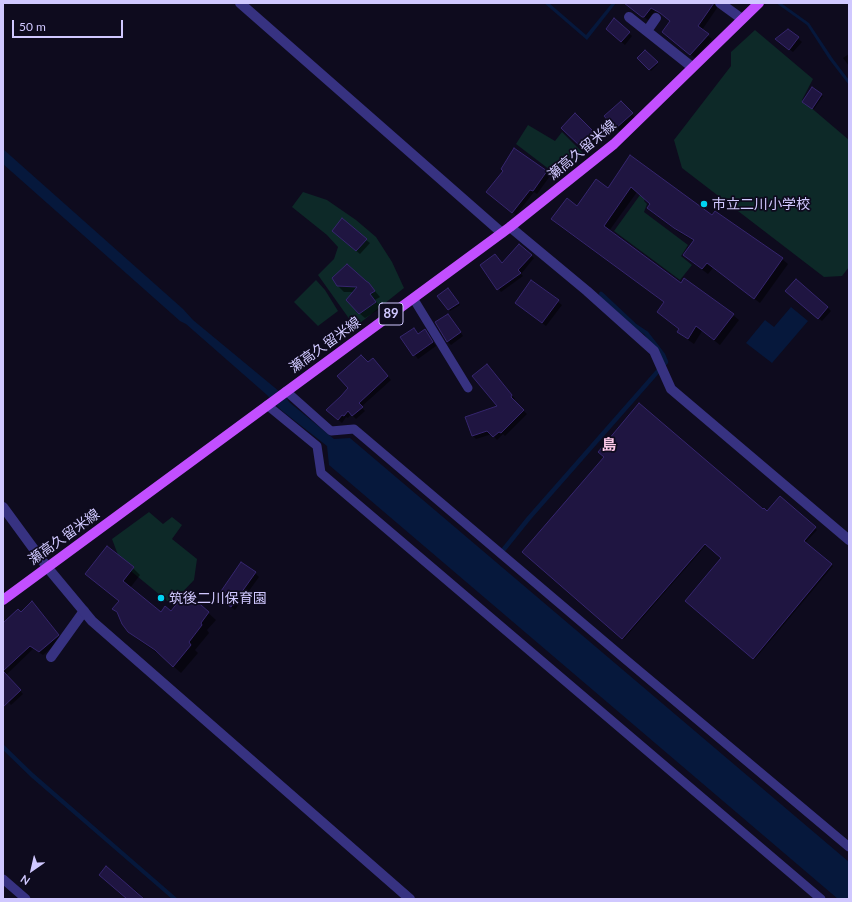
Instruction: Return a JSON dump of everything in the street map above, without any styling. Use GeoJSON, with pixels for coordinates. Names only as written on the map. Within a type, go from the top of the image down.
{"type":"FeatureCollection","features":[{"type":"Feature","properties":{"kind":"main road","name":"瀬高久留米線"},"geometry":{"type":"LineString","coordinates":[[3,600],[506,230],[614,144],[759,3]]}},
{"type":"Feature","properties":{"kind":"street"},"geometry":{"type":"LineString","coordinates":[[240,3],[506,230],[587,291],[654,351],[671,389],[849,540]]}},
{"type":"Feature","properties":{"kind":"street"},"geometry":{"type":"LineString","coordinates":[[720,3],[742,20]]}},
{"type":"Feature","properties":{"kind":"street"},"geometry":{"type":"LineString","coordinates":[[629,17],[692,68]]}},
{"type":"Feature","properties":{"kind":"street"},"geometry":{"type":"LineString","coordinates":[[647,32],[656,18]]}},
{"type":"Feature","properties":{"kind":"street"},"geometry":{"type":"LineString","coordinates":[[3,507],[47,567],[92,621],[410,899]]}},
{"type":"Feature","properties":{"kind":"street"},"geometry":{"type":"LineString","coordinates":[[52,657],[84,611]]}},
{"type":"Feature","properties":{"kind":"lane"},"geometry":{"type":"LineString","coordinates":[[413,298],[468,388]]}},
{"type":"Feature","properties":{"kind":"lane"},"geometry":{"type":"LineString","coordinates":[[286,391],[331,431],[354,429],[849,847]]}},
{"type":"Feature","properties":{"kind":"lane"},"geometry":{"type":"LineString","coordinates":[[267,405],[317,446],[321,473],[821,899]]}},
{"type":"Feature","properties":{"kind":"lane"},"geometry":{"type":"LineString","coordinates":[[3,879],[26,899]]}},
{"type":"Feature","properties":{"kind":"green space"},"geometry":{"type":"Polygon","coordinates":[[[755,30],[813,79],[802,100],[849,140],[849,267],[842,276],[824,277],[682,168],[674,140],[731,66],[731,52],[755,30]]]}},
{"type":"Feature","properties":{"kind":"green space"},"geometry":{"type":"Polygon","coordinates":[[[528,125],[555,141],[562,132],[584,154],[558,176],[516,144],[528,125]]]}},
{"type":"Feature","properties":{"kind":"green space"},"geometry":{"type":"Polygon","coordinates":[[[303,192],[327,200],[356,220],[376,237],[392,262],[404,288],[355,327],[318,275],[334,259],[338,247],[327,235],[292,207],[303,192]]]}},
{"type":"Feature","properties":{"kind":"green space"},"geometry":{"type":"Polygon","coordinates":[[[640,195],[645,198],[644,201],[647,204],[644,212],[688,245],[681,256],[692,265],[680,280],[614,231],[640,195]]]}},
{"type":"Feature","properties":{"kind":"green space"},"geometry":{"type":"Polygon","coordinates":[[[316,280],[325,290],[338,311],[318,326],[294,302],[316,280]]]}},
{"type":"Feature","properties":{"kind":"green space"},"geometry":{"type":"Polygon","coordinates":[[[149,512],[163,524],[172,517],[182,525],[172,539],[197,559],[194,580],[171,604],[121,563],[112,539],[149,512]]]}},
{"type":"Feature","properties":{"kind":"water"},"geometry":{"type":"Polygon","coordinates":[[[544,3],[549,3],[586,35],[612,3],[616,3],[587,40],[544,3]]]}},
{"type":"Feature","properties":{"kind":"water"},"geometry":{"type":"Polygon","coordinates":[[[776,3],[781,3],[809,23],[849,80],[849,85],[829,59],[807,25],[776,3]]]}},
{"type":"Feature","properties":{"kind":"water"},"geometry":{"type":"Polygon","coordinates":[[[3,149],[183,309],[193,320],[286,397],[289,402],[334,439],[350,438],[849,862],[849,899],[838,899],[329,465],[327,446],[281,410],[267,395],[186,324],[180,321],[3,164],[3,149]]]}},
{"type":"Feature","properties":{"kind":"water"},"geometry":{"type":"Polygon","coordinates":[[[791,307],[808,321],[772,363],[746,343],[765,320],[774,327],[791,307]]]}},
{"type":"Feature","properties":{"kind":"water"},"geometry":{"type":"Polygon","coordinates":[[[3,744],[33,773],[178,899],[172,899],[32,778],[3,750],[3,744]]]}},
{"type":"Feature","properties":{"kind":"building"},"geometry":{"type":"Polygon","coordinates":[[[624,3],[714,3],[698,26],[709,34],[690,55],[662,32],[670,21],[660,13],[651,8],[644,17],[642,17],[624,3]]]}},
{"type":"Feature","properties":{"kind":"building"},"geometry":{"type":"Polygon","coordinates":[[[614,18],[630,32],[621,42],[606,29],[614,18]]]}},
{"type":"Feature","properties":{"kind":"building"},"geometry":{"type":"Polygon","coordinates":[[[788,29],[799,37],[789,50],[775,39],[788,29]]]}},
{"type":"Feature","properties":{"kind":"building"},"geometry":{"type":"Polygon","coordinates":[[[645,50],[658,62],[649,70],[637,58],[645,50]]]}},
{"type":"Feature","properties":{"kind":"building"},"geometry":{"type":"Polygon","coordinates":[[[812,87],[822,94],[812,109],[802,102],[812,87]]]}},
{"type":"Feature","properties":{"kind":"building"},"geometry":{"type":"Polygon","coordinates":[[[621,101],[633,113],[615,129],[604,116],[621,101]]]}},
{"type":"Feature","properties":{"kind":"building"},"geometry":{"type":"Polygon","coordinates":[[[575,113],[596,134],[582,148],[561,128],[575,113]]]}},
{"type":"Feature","properties":{"kind":"building"},"geometry":{"type":"Polygon","coordinates":[[[514,148],[547,171],[533,191],[530,190],[512,213],[486,192],[503,171],[501,169],[514,148]]]}},
{"type":"Feature","properties":{"kind":"building"},"geometry":{"type":"Polygon","coordinates":[[[630,155],[712,215],[715,211],[783,258],[754,299],[707,263],[702,269],[683,255],[694,240],[674,228],[647,208],[650,204],[631,187],[604,226],[681,283],[684,278],[734,314],[714,340],[696,326],[688,339],[677,332],[679,329],[657,312],[664,302],[551,219],[567,198],[577,206],[596,179],[608,188],[630,155]]]}},
{"type":"Feature","properties":{"kind":"building"},"geometry":{"type":"Polygon","coordinates":[[[342,218],[367,239],[356,251],[332,231],[342,218]]]}},
{"type":"Feature","properties":{"kind":"building"},"geometry":{"type":"Polygon","coordinates":[[[519,244],[532,255],[518,270],[521,273],[497,290],[480,265],[495,254],[502,263],[519,244]]]}},
{"type":"Feature","properties":{"kind":"building"},"geometry":{"type":"Polygon","coordinates":[[[347,264],[369,283],[375,291],[370,294],[376,302],[359,314],[346,300],[357,287],[337,286],[332,278],[347,264]]]}},
{"type":"Feature","properties":{"kind":"building"},"geometry":{"type":"Polygon","coordinates":[[[796,279],[828,307],[818,319],[785,291],[796,279]]]}},
{"type":"Feature","properties":{"kind":"building"},"geometry":{"type":"Polygon","coordinates":[[[531,280],[559,300],[542,323],[515,303],[531,280]]]}},
{"type":"Feature","properties":{"kind":"building"},"geometry":{"type":"Polygon","coordinates":[[[448,288],[459,303],[448,310],[437,296],[448,288]]]}},
{"type":"Feature","properties":{"kind":"building"},"geometry":{"type":"Polygon","coordinates":[[[448,314],[461,332],[447,342],[435,322],[448,314]]]}},
{"type":"Feature","properties":{"kind":"building"},"geometry":{"type":"Polygon","coordinates":[[[414,328],[418,334],[425,329],[433,342],[413,356],[400,337],[414,328]]]}},
{"type":"Feature","properties":{"kind":"building"},"geometry":{"type":"Polygon","coordinates":[[[361,355],[368,362],[373,358],[388,376],[359,403],[363,407],[352,416],[348,411],[338,420],[326,410],[348,388],[337,376],[361,355]]]}},
{"type":"Feature","properties":{"kind":"building"},"geometry":{"type":"Polygon","coordinates":[[[487,364],[512,395],[511,397],[524,410],[501,433],[499,432],[493,437],[487,431],[472,436],[465,417],[497,406],[472,376],[487,364]]]}},
{"type":"Feature","properties":{"kind":"building"},"geometry":{"type":"Polygon","coordinates":[[[639,403],[763,509],[764,508],[767,511],[780,496],[816,527],[804,541],[832,564],[753,659],[685,601],[721,558],[705,544],[622,639],[522,552],[604,457],[598,452],[639,403]]]}},
{"type":"Feature","properties":{"kind":"building"},"geometry":{"type":"Polygon","coordinates":[[[107,546],[134,567],[123,581],[161,612],[165,606],[171,611],[186,592],[209,612],[201,623],[202,625],[189,642],[191,645],[173,667],[155,650],[128,632],[122,624],[117,612],[112,609],[119,601],[85,574],[107,546]]]}},
{"type":"Feature","properties":{"kind":"building"},"geometry":{"type":"Polygon","coordinates":[[[241,562],[256,572],[231,607],[217,597],[241,562]]]}},
{"type":"Feature","properties":{"kind":"building"},"geometry":{"type":"Polygon","coordinates":[[[32,601],[59,635],[39,652],[30,646],[3,671],[3,623],[18,609],[21,612],[32,601]]]}},
{"type":"Feature","properties":{"kind":"building"},"geometry":{"type":"Polygon","coordinates":[[[3,671],[21,690],[3,707],[3,671]]]}},
{"type":"Feature","properties":{"kind":"building"},"geometry":{"type":"Polygon","coordinates":[[[106,866],[144,899],[127,899],[99,875],[106,866]]]}},
{"type":"Feature","properties":{"kind":"waterway"},"geometry":{"type":"LineString","coordinates":[[504,549],[529,518],[666,362],[663,355],[646,333],[634,325],[601,294]]}},
{"type":"Feature","properties":{"kind":"place","name":"市立二川小学校"},"geometry":{"type":"Point","coordinates":[704,204]}},
{"type":"Feature","properties":{"kind":"place","name":"筑後二川保育園"},"geometry":{"type":"Point","coordinates":[161,598]}},
{"type":"Feature","properties":{"kind":"district","name":"島"},"geometry":{"type":"Point","coordinates":[609,445]}}]}
